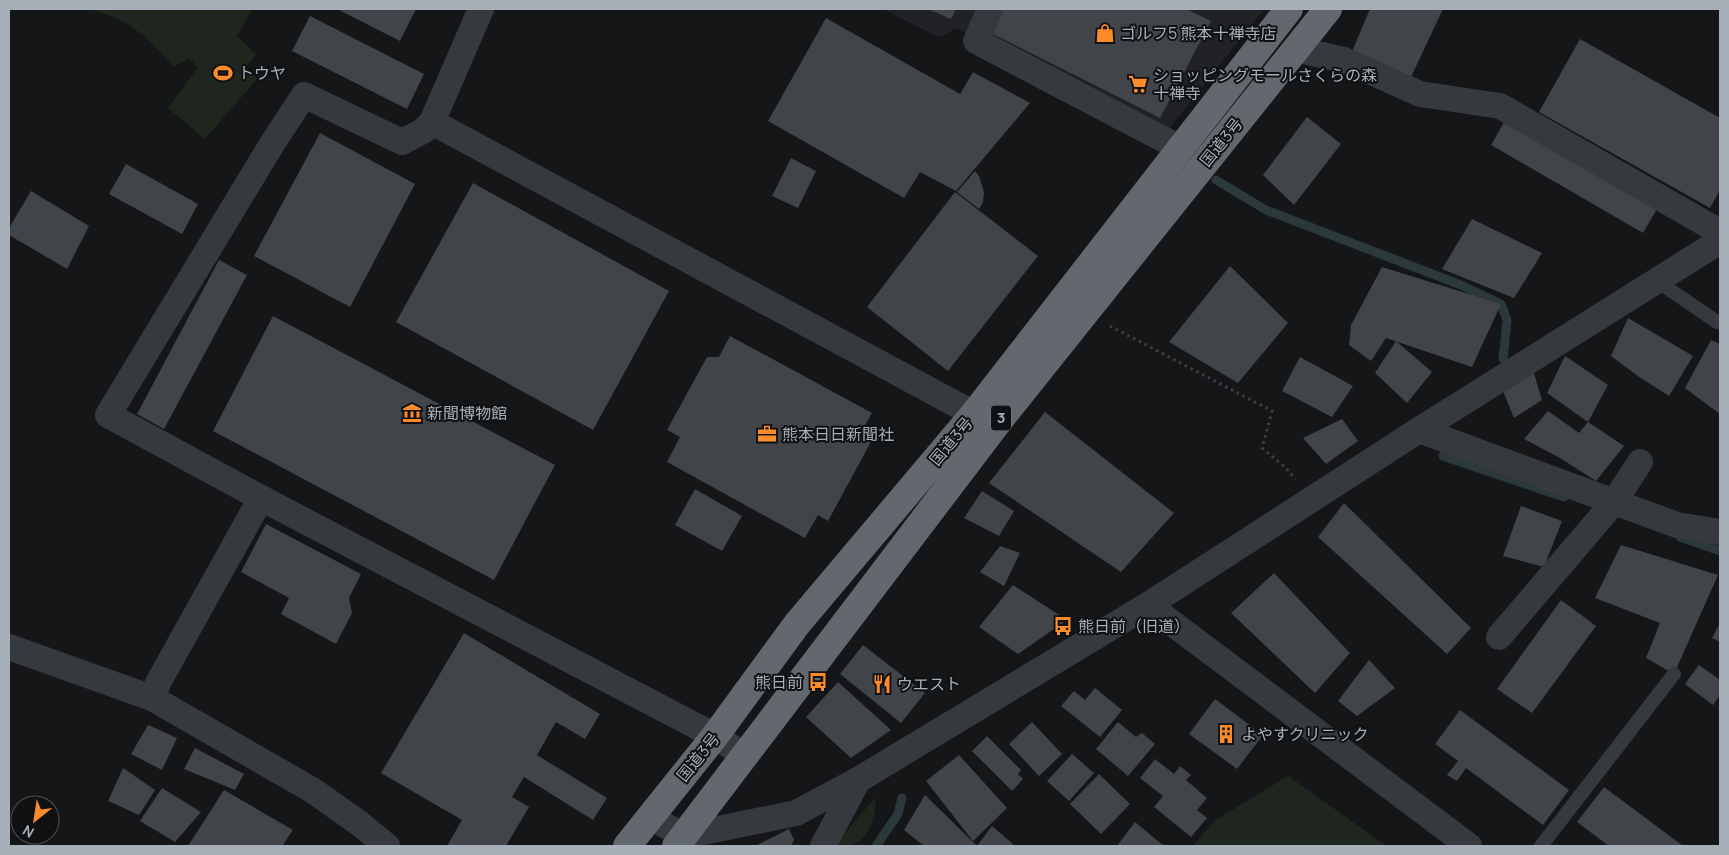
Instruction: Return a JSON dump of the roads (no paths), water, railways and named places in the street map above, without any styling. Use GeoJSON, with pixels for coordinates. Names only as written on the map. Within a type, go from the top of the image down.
{"type":"FeatureCollection","features":[{"type":"Feature","properties":{"kind":"highway","name":"国道3号"},"geometry":{"type":"LineString","coordinates":[[627,846],[715,736],[798,624],[974,414],[1289,9]]}},
{"type":"Feature","properties":{"kind":"highway","name":"国道3号"},"geometry":{"type":"LineString","coordinates":[[680,841],[1001,418],[1328,9]]}},
{"type":"Feature","properties":{"kind":"street"},"geometry":{"type":"LineString","coordinates":[[481,9],[432,122],[423,131],[402,142],[304,95],[272,144],[108,415],[261,498],[715,736],[745,756]]}},
{"type":"Feature","properties":{"kind":"street"},"geometry":{"type":"LineString","coordinates":[[990,9],[976,41],[1180,148]]}},
{"type":"Feature","properties":{"kind":"street"},"geometry":{"type":"LineString","coordinates":[[1295,50],[1344,60],[1420,94],[1500,106],[1720,232]]}},
{"type":"Feature","properties":{"kind":"street"},"geometry":{"type":"LineString","coordinates":[[432,122],[974,414]]}},
{"type":"Feature","properties":{"kind":"street"},"geometry":{"type":"LineString","coordinates":[[650,817],[680,841],[796,813],[858,780],[1148,605],[1419,430],[1720,241]]}},
{"type":"Feature","properties":{"kind":"street"},"geometry":{"type":"LineString","coordinates":[[1419,430],[1676,525],[1720,532]]}},
{"type":"Feature","properties":{"kind":"street"},"geometry":{"type":"LineString","coordinates":[[1499,637],[1614,502],[1640,462]]}},
{"type":"Feature","properties":{"kind":"street"},"geometry":{"type":"LineString","coordinates":[[152,698],[159,681],[261,498]]}},
{"type":"Feature","properties":{"kind":"street"},"geometry":{"type":"LineString","coordinates":[[1148,605],[1469,846]]}},
{"type":"Feature","properties":{"kind":"street"},"geometry":{"type":"LineString","coordinates":[[9,646],[152,698],[312,790],[387,846]]}},
{"type":"Feature","properties":{"kind":"street"},"geometry":{"type":"LineString","coordinates":[[823,846],[858,780]]}},
{"type":"Feature","properties":{"kind":"lane"},"geometry":{"type":"LineString","coordinates":[[1657,281],[1717,322]]}},
{"type":"Feature","properties":{"kind":"lane"},"geometry":{"type":"LineString","coordinates":[[1541,846],[1674,674]]}},
{"type":"Feature","properties":{"kind":"waterway"},"geometry":{"type":"LineString","coordinates":[[1216,180],[1266,210],[1461,285],[1501,304],[1507,320],[1503,359]]}},
{"type":"Feature","properties":{"kind":"waterway"},"geometry":{"type":"LineString","coordinates":[[1443,456],[1564,497]]}},
{"type":"Feature","properties":{"kind":"waterway"},"geometry":{"type":"LineString","coordinates":[[1680,537],[1720,551]]}},
{"type":"Feature","properties":{"kind":"waterway"},"geometry":{"type":"LineString","coordinates":[[876,846],[898,814],[902,798]]}},
{"type":"Feature","properties":{"kind":"place","name":"ゴルフ5 熊本十禅寺店"},"geometry":{"type":"Point","coordinates":[1105,33]}},
{"type":"Feature","properties":{"kind":"place","name":"トウヤ"},"geometry":{"type":"Point","coordinates":[223,73]}},
{"type":"Feature","properties":{"kind":"place","name":"ショッピングモールさくらの森 十禅寺"},"geometry":{"type":"Point","coordinates":[1138,84]}},
{"type":"Feature","properties":{"kind":"place","name":"新聞博物館"},"geometry":{"type":"Point","coordinates":[412,413]}},
{"type":"Feature","properties":{"kind":"place","name":"熊本日日新聞社"},"geometry":{"type":"Point","coordinates":[767,434]}},
{"type":"Feature","properties":{"kind":"place","name":"熊日前（旧道）"},"geometry":{"type":"Point","coordinates":[1063,626]}},
{"type":"Feature","properties":{"kind":"place","name":"熊日前"},"geometry":{"type":"Point","coordinates":[818,682]}},
{"type":"Feature","properties":{"kind":"place","name":"ウエスト"},"geometry":{"type":"Point","coordinates":[882,684]}},
{"type":"Feature","properties":{"kind":"place","name":"よやすクリニック"},"geometry":{"type":"Point","coordinates":[1226,734]}}]}
